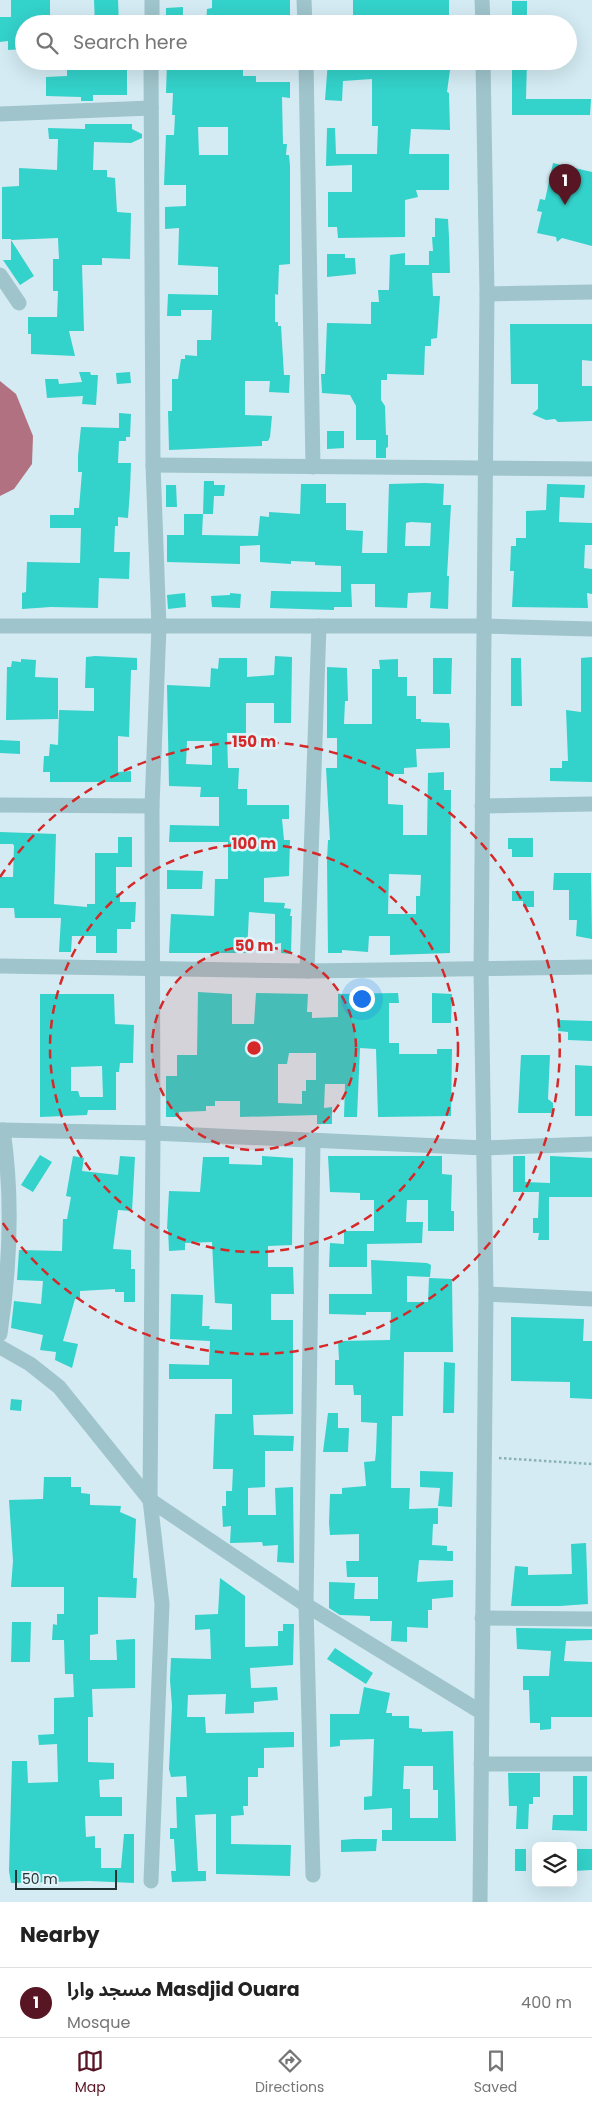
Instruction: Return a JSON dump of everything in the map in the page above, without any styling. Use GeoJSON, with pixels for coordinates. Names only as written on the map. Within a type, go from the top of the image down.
{"type":"FeatureCollection","features":[{"type":"Feature","properties":{"kind":"street"},"geometry":{"type":"LineString","coordinates":[[152,0],[152,15]]}},
{"type":"Feature","properties":{"kind":"street"},"geometry":{"type":"LineString","coordinates":[[304,0],[305,15]]}},
{"type":"Feature","properties":{"kind":"street"},"geometry":{"type":"LineString","coordinates":[[482,0],[483,15]]}},
{"type":"Feature","properties":{"kind":"street"},"geometry":{"type":"LineString","coordinates":[[151,70],[153,465],[159,627],[152,806],[153,1133],[150,1500],[162,1604],[151,1882]]}},
{"type":"Feature","properties":{"kind":"street"},"geometry":{"type":"LineString","coordinates":[[306,70],[313,467]]}},
{"type":"Feature","properties":{"kind":"street"},"geometry":{"type":"LineString","coordinates":[[480,1902],[486,1294],[481,970],[487,294],[483,70]]}},
{"type":"Feature","properties":{"kind":"street"},"geometry":{"type":"LineString","coordinates":[[0,114],[151,108]]}},
{"type":"Feature","properties":{"kind":"street"},"geometry":{"type":"LineString","coordinates":[[0,275],[18,304]]}},
{"type":"Feature","properties":{"kind":"street"},"geometry":{"type":"LineString","coordinates":[[487,294],[592,292]]}},
{"type":"Feature","properties":{"kind":"street"},"geometry":{"type":"LineString","coordinates":[[153,465],[592,469]]}},
{"type":"Feature","properties":{"kind":"street"},"geometry":{"type":"LineString","coordinates":[[0,626],[483,626],[592,628]]}},
{"type":"Feature","properties":{"kind":"street"},"geometry":{"type":"LineString","coordinates":[[307,971],[319,626]]}},
{"type":"Feature","properties":{"kind":"street"},"geometry":{"type":"LineString","coordinates":[[482,806],[592,804]]}},
{"type":"Feature","properties":{"kind":"street"},"geometry":{"type":"LineString","coordinates":[[0,805],[152,806]]}},
{"type":"Feature","properties":{"kind":"street"},"geometry":{"type":"LineString","coordinates":[[0,966],[307,971],[592,967]]}},
{"type":"Feature","properties":{"kind":"street"},"geometry":{"type":"LineString","coordinates":[[0,1334],[8,1265],[9,1228],[7,1154],[2,1130],[153,1133],[484,1148],[592,1144]]}},
{"type":"Feature","properties":{"kind":"street"},"geometry":{"type":"LineString","coordinates":[[313,1140],[306,1605],[313,1875]]}},
{"type":"Feature","properties":{"kind":"street"},"geometry":{"type":"LineString","coordinates":[[486,1294],[592,1299]]}},
{"type":"Feature","properties":{"kind":"street"},"geometry":{"type":"LineString","coordinates":[[0,1347],[30,1364],[59,1387],[150,1500],[306,1605],[481,1712]]}},
{"type":"Feature","properties":{"kind":"street"},"geometry":{"type":"LineString","coordinates":[[482,1618],[592,1619]]}},
{"type":"Feature","properties":{"kind":"street"},"geometry":{"type":"LineString","coordinates":[[481,1764],[592,1764]]}},
{"type":"Feature","properties":{"kind":"path"},"geometry":{"type":"LineString","coordinates":[[483,1457],[592,1464]]}},
{"type":"Feature","properties":{"kind":"shaded area"},"geometry":{"type":"Polygon","coordinates":[[[0,381],[16,394],[33,436],[32,464],[14,489],[0,496],[0,381]]]}},
{"type":"Feature","properties":{"kind":"building"},"geometry":{"type":"Polygon","coordinates":[[[11,0],[50,0],[50,15],[15,15],[15,50],[8,50],[8,41],[0,42],[0,17],[11,17],[11,0]]]}},
{"type":"Feature","properties":{"kind":"building"},"geometry":{"type":"Polygon","coordinates":[[[94,0],[118,0],[119,15],[95,15],[94,0]]]}},
{"type":"Feature","properties":{"kind":"building"},"geometry":{"type":"Polygon","coordinates":[[[212,0],[290,0],[290,15],[207,15],[207,9],[212,8],[212,0]]]}},
{"type":"Feature","properties":{"kind":"building"},"geometry":{"type":"Polygon","coordinates":[[[353,0],[449,0],[449,15],[353,15],[353,0]]]}},
{"type":"Feature","properties":{"kind":"building"},"geometry":{"type":"Polygon","coordinates":[[[512,1],[527,1],[527,15],[512,15],[512,1]]]}},
{"type":"Feature","properties":{"kind":"building"},"geometry":{"type":"Polygon","coordinates":[[[183,7],[183,15],[166,15],[166,8],[183,7]]]}},
{"type":"Feature","properties":{"kind":"building"},"geometry":{"type":"Polygon","coordinates":[[[67,70],[127,70],[127,95],[93,95],[93,101],[81,101],[81,97],[46,96],[46,77],[67,76],[67,70]]]}},
{"type":"Feature","properties":{"kind":"building"},"geometry":{"type":"Polygon","coordinates":[[[167,70],[243,70],[243,76],[256,76],[256,82],[290,82],[290,98],[282,97],[283,144],[287,144],[286,155],[289,155],[290,166],[290,264],[279,265],[278,295],[275,294],[275,322],[278,322],[278,326],[281,326],[284,375],[290,375],[289,393],[269,392],[270,381],[245,381],[245,415],[272,416],[270,437],[268,441],[262,441],[262,446],[169,450],[168,411],[172,411],[172,379],[178,379],[181,359],[185,359],[185,355],[197,356],[197,340],[211,340],[212,310],[181,310],[181,316],[167,316],[168,294],[218,295],[218,267],[178,265],[179,228],[165,229],[165,207],[186,206],[186,185],[164,185],[166,135],[174,135],[175,115],[172,115],[173,93],[166,93],[167,70]],[[198,127],[199,155],[228,155],[228,127],[198,127]]]}},
{"type":"Feature","properties":{"kind":"building"},"geometry":{"type":"Polygon","coordinates":[[[327,70],[450,70],[447,92],[449,93],[450,130],[411,129],[409,154],[449,154],[449,190],[416,190],[418,197],[405,200],[405,237],[338,238],[337,227],[328,227],[328,192],[352,192],[352,165],[326,166],[327,128],[335,128],[336,154],[377,154],[378,126],[372,126],[372,79],[343,81],[342,101],[325,100],[327,70]]]}},
{"type":"Feature","properties":{"kind":"building"},"geometry":{"type":"Polygon","coordinates":[[[512,70],[527,70],[526,99],[591,99],[590,115],[512,115],[512,70]]]}},
{"type":"Feature","properties":{"kind":"building"},"geometry":{"type":"Polygon","coordinates":[[[85,124],[132,124],[132,129],[142,134],[142,138],[131,143],[94,142],[93,170],[107,170],[107,177],[115,178],[117,212],[131,213],[130,259],[102,258],[102,265],[82,265],[84,331],[69,331],[75,356],[31,354],[31,334],[28,334],[28,317],[57,317],[58,291],[53,291],[53,259],[59,259],[58,238],[2,239],[2,187],[19,186],[19,168],[57,170],[58,139],[49,139],[48,128],[85,129],[85,124]]]}},
{"type":"Feature","properties":{"kind":"building"},"geometry":{"type":"Polygon","coordinates":[[[553,163],[592,172],[592,246],[562,238],[557,242],[556,237],[537,233],[542,212],[537,211],[540,199],[545,200],[553,163]]]}},
{"type":"Feature","properties":{"kind":"building"},"geometry":{"type":"Polygon","coordinates":[[[435,218],[448,219],[450,273],[432,273],[433,296],[440,296],[437,338],[431,339],[431,346],[425,346],[424,375],[387,374],[387,380],[381,380],[381,400],[385,406],[388,447],[386,448],[386,458],[376,458],[376,440],[356,440],[356,406],[350,395],[322,393],[321,374],[325,374],[327,323],[371,324],[371,302],[379,302],[378,290],[389,290],[390,255],[405,253],[405,265],[429,265],[429,251],[433,251],[432,237],[435,237],[435,218]]]}},
{"type":"Feature","properties":{"kind":"building"},"geometry":{"type":"Polygon","coordinates":[[[11,240],[34,276],[20,285],[3,260],[11,260],[11,240]]]}},
{"type":"Feature","properties":{"kind":"building"},"geometry":{"type":"Polygon","coordinates":[[[327,254],[345,254],[345,258],[355,258],[356,274],[327,277],[327,254]]]}},
{"type":"Feature","properties":{"kind":"building"},"geometry":{"type":"Polygon","coordinates":[[[510,324],[592,324],[592,361],[582,360],[582,386],[592,386],[592,421],[558,422],[555,419],[546,420],[532,414],[538,409],[538,384],[511,384],[510,324]]]}},
{"type":"Feature","properties":{"kind":"building"},"geometry":{"type":"Polygon","coordinates":[[[79,372],[90,372],[91,375],[98,375],[96,405],[82,404],[83,396],[47,398],[45,379],[58,379],[59,384],[82,382],[79,372]]]}},
{"type":"Feature","properties":{"kind":"building"},"geometry":{"type":"Polygon","coordinates":[[[130,372],[131,383],[117,384],[116,373],[130,372]]]}},
{"type":"Feature","properties":{"kind":"building"},"geometry":{"type":"Polygon","coordinates":[[[119,413],[131,414],[130,437],[126,437],[126,441],[119,441],[118,463],[131,463],[128,518],[118,517],[118,526],[115,526],[114,552],[130,552],[129,579],[99,578],[98,608],[51,607],[22,609],[22,593],[26,592],[27,562],[80,563],[81,528],[50,528],[50,515],[74,515],[74,508],[79,508],[82,472],[78,472],[78,456],[81,427],[119,428],[119,413]]]}},
{"type":"Feature","properties":{"kind":"building"},"geometry":{"type":"Polygon","coordinates":[[[327,431],[344,431],[344,448],[327,449],[327,431]]]}},
{"type":"Feature","properties":{"kind":"building"},"geometry":{"type":"Polygon","coordinates":[[[204,481],[214,481],[214,485],[225,485],[224,496],[214,496],[213,514],[203,514],[204,481]]]}},
{"type":"Feature","properties":{"kind":"building"},"geometry":{"type":"Polygon","coordinates":[[[301,484],[326,484],[326,503],[346,503],[346,530],[363,531],[362,553],[387,553],[389,484],[444,484],[443,505],[451,505],[447,576],[449,576],[448,609],[430,608],[431,592],[408,593],[407,608],[375,607],[375,584],[351,584],[352,607],[334,607],[334,610],[270,608],[271,591],[341,592],[341,566],[315,565],[315,562],[291,561],[291,564],[260,562],[260,545],[240,546],[240,564],[167,562],[167,535],[184,535],[184,514],[203,514],[202,535],[258,536],[260,516],[269,517],[269,512],[300,514],[301,484]],[[406,523],[405,546],[430,546],[431,523],[406,523]]]}},
{"type":"Feature","properties":{"kind":"building"},"geometry":{"type":"Polygon","coordinates":[[[547,484],[585,485],[584,498],[560,497],[559,522],[592,523],[592,545],[585,545],[584,568],[592,569],[592,594],[587,593],[588,608],[512,607],[514,571],[510,571],[511,546],[516,546],[516,538],[526,538],[526,511],[546,510],[547,484]]]}},
{"type":"Feature","properties":{"kind":"building"},"geometry":{"type":"Polygon","coordinates":[[[166,485],[176,485],[177,507],[166,507],[166,485]]]}},
{"type":"Feature","properties":{"kind":"building"},"geometry":{"type":"Polygon","coordinates":[[[185,593],[186,607],[168,609],[167,595],[185,593]]]}},
{"type":"Feature","properties":{"kind":"building"},"geometry":{"type":"Polygon","coordinates":[[[230,593],[241,594],[240,608],[212,607],[211,596],[230,595],[230,593]]]}},
{"type":"Feature","properties":{"kind":"building"},"geometry":{"type":"Polygon","coordinates":[[[275,656],[292,657],[291,723],[274,723],[274,703],[246,703],[246,733],[227,733],[228,768],[239,768],[238,789],[247,789],[247,805],[289,805],[289,819],[282,819],[284,840],[290,840],[289,876],[264,878],[264,902],[285,903],[284,908],[291,909],[291,954],[281,953],[281,943],[275,944],[275,914],[249,912],[247,953],[169,953],[171,914],[214,916],[215,879],[228,879],[228,842],[169,842],[170,825],[219,826],[219,797],[200,797],[201,787],[169,786],[167,685],[210,687],[211,668],[218,669],[219,658],[247,658],[247,677],[274,675],[275,656]],[[187,741],[186,764],[212,765],[212,741],[187,741]]]}},
{"type":"Feature","properties":{"kind":"building"},"geometry":{"type":"Polygon","coordinates":[[[86,657],[137,658],[137,670],[131,670],[129,737],[118,736],[118,772],[131,771],[131,782],[50,782],[50,772],[43,772],[44,756],[49,756],[50,744],[58,745],[59,710],[94,711],[94,688],[85,688],[86,657]]]}},
{"type":"Feature","properties":{"kind":"building"},"geometry":{"type":"Polygon","coordinates":[[[592,657],[592,782],[550,781],[550,768],[562,768],[562,761],[568,761],[566,710],[581,712],[581,658],[592,657]]]}},
{"type":"Feature","properties":{"kind":"building"},"geometry":{"type":"Polygon","coordinates":[[[433,658],[452,658],[451,694],[433,694],[433,658]]]}},
{"type":"Feature","properties":{"kind":"building"},"geometry":{"type":"Polygon","coordinates":[[[511,658],[521,658],[522,706],[511,706],[511,658]]]}},
{"type":"Feature","properties":{"kind":"building"},"geometry":{"type":"Polygon","coordinates":[[[21,659],[36,660],[35,677],[58,678],[58,719],[6,720],[7,667],[11,667],[12,661],[21,662],[21,659]]]}},
{"type":"Feature","properties":{"kind":"building"},"geometry":{"type":"Polygon","coordinates":[[[398,659],[398,677],[407,677],[407,696],[416,696],[416,719],[421,719],[421,722],[449,723],[450,748],[416,749],[417,767],[404,768],[404,774],[388,774],[388,804],[403,805],[403,835],[427,835],[428,773],[444,772],[444,790],[451,790],[450,953],[390,955],[390,936],[369,936],[368,952],[342,950],[342,953],[328,953],[327,859],[328,840],[330,840],[326,768],[337,768],[337,738],[327,738],[327,667],[347,668],[348,701],[345,701],[344,724],[372,724],[372,669],[380,669],[379,660],[398,659]],[[389,874],[388,914],[416,914],[416,896],[420,896],[421,875],[389,874]]]}},
{"type":"Feature","properties":{"kind":"building"},"geometry":{"type":"Polygon","coordinates":[[[0,740],[20,741],[20,754],[0,753],[0,740]]]}},
{"type":"Feature","properties":{"kind":"building"},"geometry":{"type":"Polygon","coordinates":[[[0,832],[56,834],[54,904],[87,907],[87,904],[95,904],[95,853],[118,853],[118,837],[132,837],[132,867],[116,867],[116,893],[120,894],[120,902],[136,902],[135,922],[131,922],[131,929],[117,929],[117,953],[96,953],[96,936],[72,936],[71,952],[59,952],[61,918],[15,918],[14,908],[0,908],[0,877],[13,877],[14,846],[13,844],[0,844],[0,832]]]}},
{"type":"Feature","properties":{"kind":"building"},"geometry":{"type":"Polygon","coordinates":[[[508,838],[533,838],[533,857],[512,857],[512,849],[508,849],[508,838]]]}},
{"type":"Feature","properties":{"kind":"building"},"geometry":{"type":"Polygon","coordinates":[[[167,870],[203,871],[202,889],[167,889],[167,870]]]}},
{"type":"Feature","properties":{"kind":"building"},"geometry":{"type":"Polygon","coordinates":[[[554,873],[591,873],[592,939],[576,936],[577,920],[569,920],[569,890],[553,890],[554,873]]]}},
{"type":"Feature","properties":{"kind":"building"},"geometry":{"type":"Polygon","coordinates":[[[512,891],[534,891],[534,907],[523,907],[523,901],[512,901],[512,891]]]}},
{"type":"Feature","properties":{"kind":"building"},"geometry":{"type":"Polygon","coordinates":[[[198,992],[232,994],[232,1024],[254,1024],[256,993],[308,994],[307,1012],[312,1012],[312,1018],[338,1017],[338,994],[398,993],[399,1003],[389,1003],[389,1043],[399,1043],[399,1054],[437,1054],[437,1049],[452,1049],[451,1116],[378,1117],[376,1049],[360,1048],[357,1117],[344,1117],[345,1084],[325,1084],[324,1108],[332,1107],[332,1124],[317,1124],[317,1115],[240,1117],[240,1101],[215,1101],[215,1106],[206,1106],[206,1111],[179,1112],[179,1117],[166,1117],[166,1076],[177,1076],[177,1055],[197,1055],[198,992]],[[289,1053],[287,1064],[278,1064],[278,1103],[302,1104],[302,1091],[306,1091],[306,1080],[316,1080],[316,1053],[289,1053]]]}},
{"type":"Feature","properties":{"kind":"building"},"geometry":{"type":"Polygon","coordinates":[[[432,993],[452,994],[451,1023],[432,1023],[432,993]]]}},
{"type":"Feature","properties":{"kind":"building"},"geometry":{"type":"Polygon","coordinates":[[[40,994],[114,994],[115,1024],[134,1025],[133,1063],[120,1063],[119,1072],[116,1072],[116,1110],[88,1110],[87,1115],[40,1117],[40,994]],[[102,1066],[71,1067],[71,1091],[78,1091],[80,1097],[103,1097],[102,1066]]]}},
{"type":"Feature","properties":{"kind":"building"},"geometry":{"type":"Polygon","coordinates":[[[559,1020],[592,1021],[592,1041],[568,1040],[568,1032],[558,1031],[559,1020]]]}},
{"type":"Feature","properties":{"kind":"building"},"geometry":{"type":"Polygon","coordinates":[[[521,1055],[550,1055],[548,1099],[553,1103],[553,1113],[518,1113],[521,1055]]]}},
{"type":"Feature","properties":{"kind":"building"},"geometry":{"type":"Polygon","coordinates":[[[575,1065],[592,1066],[592,1116],[575,1116],[575,1065]]]}},
{"type":"Feature","properties":{"kind":"building"},"geometry":{"type":"Polygon","coordinates":[[[40,1155],[52,1162],[33,1192],[21,1185],[40,1155]]]}},
{"type":"Feature","properties":{"kind":"building"},"geometry":{"type":"Polygon","coordinates":[[[73,1156],[84,1158],[82,1171],[118,1175],[120,1156],[135,1157],[132,1211],[118,1210],[113,1249],[131,1250],[131,1269],[135,1269],[135,1302],[124,1302],[124,1292],[115,1292],[115,1289],[80,1291],[80,1299],[75,1299],[63,1341],[78,1344],[72,1368],[55,1360],[56,1352],[40,1350],[43,1335],[11,1328],[14,1301],[41,1304],[43,1281],[17,1280],[19,1250],[62,1251],[63,1219],[67,1219],[71,1197],[66,1196],[73,1156]]]}},
{"type":"Feature","properties":{"kind":"building"},"geometry":{"type":"Polygon","coordinates":[[[262,1156],[293,1158],[292,1245],[268,1246],[268,1267],[293,1267],[294,1294],[271,1294],[271,1320],[293,1320],[293,1414],[253,1415],[254,1435],[294,1436],[293,1451],[265,1451],[265,1487],[248,1488],[248,1515],[276,1515],[275,1488],[293,1487],[294,1563],[277,1562],[278,1545],[263,1546],[262,1542],[230,1543],[231,1526],[223,1527],[222,1506],[226,1506],[226,1491],[232,1491],[233,1469],[213,1469],[215,1414],[232,1414],[232,1379],[169,1379],[169,1364],[209,1365],[210,1341],[170,1339],[171,1294],[203,1295],[202,1326],[210,1326],[209,1329],[232,1330],[232,1304],[215,1303],[212,1242],[185,1243],[185,1250],[169,1251],[167,1229],[169,1191],[200,1192],[203,1157],[229,1157],[229,1164],[262,1165],[262,1156]]]}},
{"type":"Feature","properties":{"kind":"building"},"geometry":{"type":"Polygon","coordinates":[[[328,1156],[442,1156],[442,1174],[452,1175],[451,1211],[454,1211],[454,1231],[428,1231],[428,1200],[407,1200],[406,1222],[423,1222],[422,1243],[367,1244],[367,1267],[329,1267],[330,1243],[344,1244],[344,1231],[374,1231],[374,1200],[360,1200],[360,1193],[330,1192],[328,1156]]]}},
{"type":"Feature","properties":{"kind":"building"},"geometry":{"type":"Polygon","coordinates":[[[513,1156],[525,1156],[525,1182],[550,1183],[550,1156],[592,1158],[592,1197],[549,1197],[549,1240],[538,1240],[539,1233],[533,1233],[533,1218],[538,1218],[539,1192],[513,1192],[513,1156]]]}},
{"type":"Feature","properties":{"kind":"building"},"geometry":{"type":"Polygon","coordinates":[[[371,1260],[427,1263],[431,1265],[430,1277],[407,1276],[407,1302],[428,1302],[429,1278],[452,1279],[453,1352],[404,1352],[403,1416],[392,1416],[391,1488],[410,1488],[409,1509],[438,1508],[438,1524],[433,1524],[432,1545],[447,1546],[447,1551],[453,1551],[453,1561],[419,1560],[417,1582],[453,1580],[453,1597],[432,1599],[432,1610],[428,1610],[428,1628],[407,1627],[407,1642],[391,1641],[392,1621],[370,1621],[370,1616],[340,1615],[329,1608],[329,1582],[355,1583],[354,1599],[378,1599],[378,1577],[347,1577],[346,1561],[359,1561],[359,1534],[330,1535],[329,1523],[330,1494],[342,1494],[342,1488],[366,1486],[364,1462],[375,1461],[376,1452],[377,1423],[361,1422],[361,1395],[354,1395],[353,1385],[335,1385],[335,1360],[339,1360],[338,1341],[390,1340],[391,1312],[366,1312],[366,1315],[329,1314],[329,1294],[372,1294],[371,1260]]]}},
{"type":"Feature","properties":{"kind":"building"},"geometry":{"type":"Polygon","coordinates":[[[511,1317],[584,1319],[583,1341],[592,1341],[592,1399],[570,1398],[570,1382],[511,1381],[511,1317]]]}},
{"type":"Feature","properties":{"kind":"building"},"geometry":{"type":"Polygon","coordinates":[[[444,1362],[455,1363],[454,1413],[443,1413],[444,1362]]]}},
{"type":"Feature","properties":{"kind":"building"},"geometry":{"type":"Polygon","coordinates":[[[11,1399],[22,1400],[21,1411],[10,1410],[11,1399]]]}},
{"type":"Feature","properties":{"kind":"building"},"geometry":{"type":"Polygon","coordinates":[[[328,1413],[338,1413],[338,1428],[349,1428],[348,1452],[323,1452],[328,1413]]]}},
{"type":"Feature","properties":{"kind":"building"},"geometry":{"type":"Polygon","coordinates":[[[420,1471],[453,1472],[452,1507],[438,1506],[440,1488],[420,1487],[420,1471]]]}},
{"type":"Feature","properties":{"kind":"building"},"geometry":{"type":"Polygon","coordinates":[[[44,1477],[71,1477],[71,1487],[81,1487],[81,1493],[90,1494],[90,1505],[121,1506],[120,1512],[136,1519],[133,1578],[137,1578],[136,1598],[98,1597],[98,1634],[90,1635],[90,1660],[117,1660],[116,1640],[135,1639],[135,1688],[92,1689],[93,1717],[88,1717],[88,1762],[114,1763],[114,1779],[99,1780],[100,1797],[122,1797],[122,1816],[85,1816],[86,1837],[95,1836],[95,1848],[101,1848],[101,1868],[121,1868],[124,1834],[134,1834],[134,1883],[89,1881],[11,1883],[9,1871],[12,1761],[27,1761],[28,1783],[58,1782],[57,1744],[39,1745],[38,1735],[54,1734],[54,1698],[74,1697],[73,1674],[65,1674],[64,1640],[52,1640],[53,1624],[57,1625],[57,1614],[64,1614],[64,1587],[11,1587],[13,1561],[9,1500],[43,1499],[44,1477]]]}},
{"type":"Feature","properties":{"kind":"building"},"geometry":{"type":"Polygon","coordinates":[[[586,1543],[588,1604],[511,1606],[515,1566],[528,1567],[528,1575],[572,1574],[571,1544],[586,1543]]]}},
{"type":"Feature","properties":{"kind":"building"},"geometry":{"type":"Polygon","coordinates":[[[220,1578],[245,1596],[245,1647],[278,1646],[278,1631],[283,1631],[283,1624],[294,1624],[293,1665],[250,1668],[251,1688],[277,1687],[278,1700],[254,1702],[254,1713],[225,1714],[226,1694],[188,1695],[187,1717],[205,1717],[206,1733],[294,1732],[294,1747],[264,1748],[264,1768],[258,1768],[258,1777],[248,1777],[248,1806],[243,1806],[244,1815],[231,1816],[231,1844],[291,1845],[290,1876],[216,1874],[216,1814],[195,1815],[198,1871],[206,1871],[206,1881],[172,1882],[171,1871],[176,1871],[174,1839],[170,1839],[170,1828],[177,1828],[176,1797],[187,1797],[186,1776],[171,1777],[169,1769],[172,1706],[171,1658],[211,1659],[210,1629],[195,1630],[195,1615],[218,1614],[220,1578]]]}},
{"type":"Feature","properties":{"kind":"building"},"geometry":{"type":"Polygon","coordinates":[[[12,1622],[31,1622],[30,1662],[11,1662],[12,1622]]]}},
{"type":"Feature","properties":{"kind":"building"},"geometry":{"type":"Polygon","coordinates":[[[516,1628],[592,1629],[592,1640],[566,1641],[564,1661],[592,1662],[592,1717],[551,1717],[551,1729],[540,1730],[540,1723],[530,1723],[529,1690],[523,1690],[523,1676],[549,1676],[551,1651],[517,1649],[516,1628]]]}},
{"type":"Feature","properties":{"kind":"building"},"geometry":{"type":"Polygon","coordinates":[[[335,1648],[373,1673],[366,1684],[327,1659],[335,1648]]]}},
{"type":"Feature","properties":{"kind":"building"},"geometry":{"type":"Polygon","coordinates":[[[364,1687],[390,1693],[386,1713],[392,1713],[392,1716],[409,1716],[409,1728],[422,1729],[422,1732],[453,1731],[456,1841],[382,1841],[382,1830],[392,1830],[392,1808],[364,1810],[364,1797],[372,1796],[374,1739],[340,1740],[340,1746],[330,1747],[330,1714],[359,1714],[364,1687]],[[404,1766],[403,1789],[410,1789],[410,1818],[438,1818],[438,1790],[433,1790],[433,1766],[404,1766]]]}},
{"type":"Feature","properties":{"kind":"building"},"geometry":{"type":"Polygon","coordinates":[[[508,1773],[540,1773],[540,1797],[533,1797],[533,1804],[529,1804],[528,1829],[516,1829],[517,1806],[509,1806],[508,1773]]]}},
{"type":"Feature","properties":{"kind":"building"},"geometry":{"type":"Polygon","coordinates":[[[573,1776],[587,1776],[587,1831],[552,1830],[553,1815],[573,1815],[573,1776]]]}},
{"type":"Feature","properties":{"kind":"building"},"geometry":{"type":"Polygon","coordinates":[[[377,1839],[376,1851],[341,1852],[341,1840],[377,1839]]]}},
{"type":"Feature","properties":{"kind":"building"},"geometry":{"type":"Polygon","coordinates":[[[515,1849],[526,1849],[526,1871],[515,1871],[515,1849]]]}},
{"type":"Feature","properties":{"kind":"building"},"geometry":{"type":"Polygon","coordinates":[[[577,1849],[592,1849],[592,1870],[577,1871],[577,1849]]]}},
{"type":"Feature","properties":{"kind":"place","name":"مسجد وارا Masdjid Ouara"},"geometry":{"type":"Point","coordinates":[565,205]}}]}
